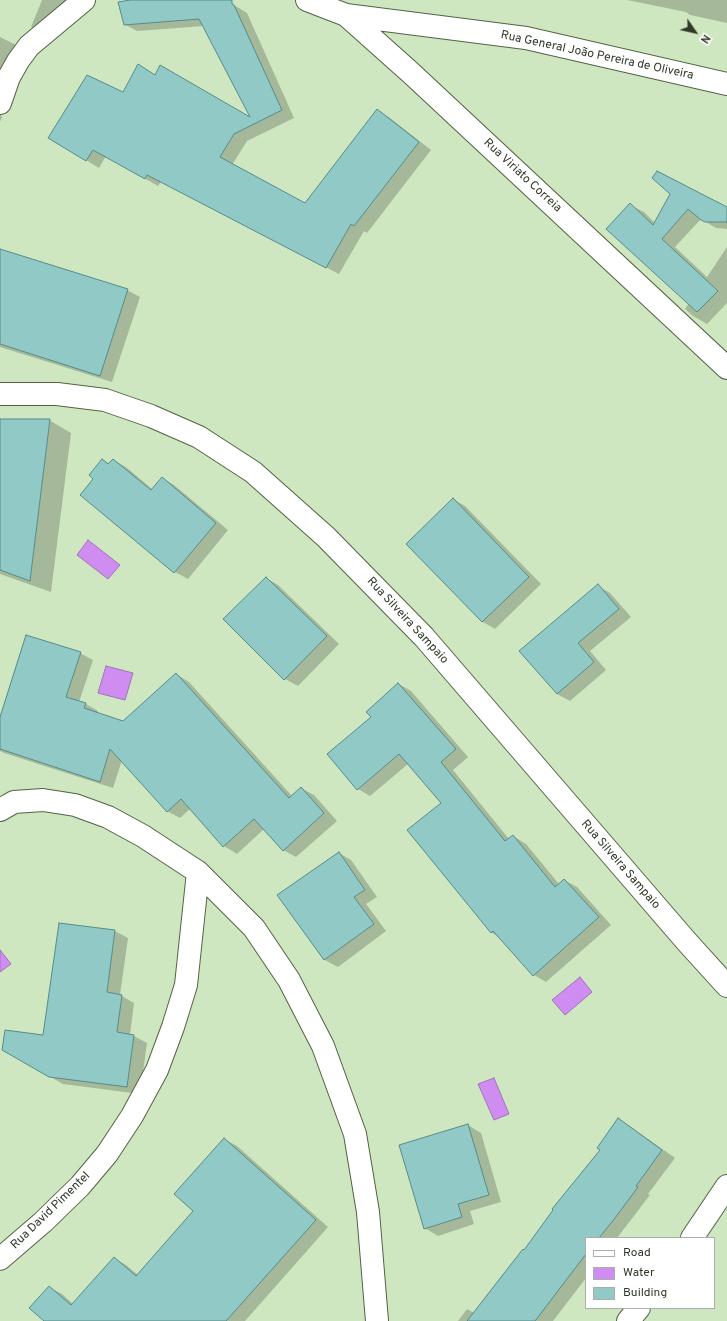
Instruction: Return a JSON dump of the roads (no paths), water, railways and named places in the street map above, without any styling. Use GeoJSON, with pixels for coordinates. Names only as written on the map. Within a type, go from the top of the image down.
{"type":"FeatureCollection","features":[{"type":"Feature","properties":{"kind":"street"},"geometry":{"type":"LineString","coordinates":[[0,103],[9,77],[29,46],[84,0]]}},
{"type":"Feature","properties":{"kind":"street","name":"Rua Viriato Correia"},"geometry":{"type":"LineString","coordinates":[[307,0],[346,15],[412,73],[727,368]]}},
{"type":"Feature","properties":{"kind":"street","name":"Rua General João Pereira de Oliveira"},"geometry":{"type":"LineString","coordinates":[[346,15],[526,38],[727,84]]}},
{"type":"Feature","properties":{"kind":"street","name":"Rua Silveira Sampaio"},"geometry":{"type":"LineString","coordinates":[[0,394],[57,394],[105,400],[151,416],[199,437],[253,472],[326,537],[424,637],[687,942],[727,986]]}},
{"type":"Feature","properties":{"kind":"street"},"geometry":{"type":"LineString","coordinates":[[0,810],[14,802],[43,800],[75,805],[108,817],[143,836],[198,872],[254,928],[289,980],[323,1046],[355,1134],[368,1212],[377,1321]]}},
{"type":"Feature","properties":{"kind":"street","name":"Rua David Pimentel"},"geometry":{"type":"LineString","coordinates":[[0,1259],[43,1222],[80,1186],[111,1148],[132,1116],[157,1070],[173,1027],[186,985],[198,872]]}},
{"type":"Feature","properties":{"kind":"street"},"geometry":{"type":"LineString","coordinates":[[693,1237],[727,1186]]}},
{"type":"Feature","properties":{"kind":"street"},"geometry":{"type":"LineString","coordinates":[[628,1321],[637,1309]]}},
{"type":"Feature","properties":{"kind":"water"},"geometry":{"type":"Polygon","coordinates":[[[88,540],[120,565],[108,579],[77,555],[88,540]]]}},
{"type":"Feature","properties":{"kind":"water"},"geometry":{"type":"Polygon","coordinates":[[[106,666],[133,673],[125,700],[98,693],[106,666]]]}},
{"type":"Feature","properties":{"kind":"water"},"geometry":{"type":"Polygon","coordinates":[[[0,950],[11,964],[0,972],[0,950]]]}},
{"type":"Feature","properties":{"kind":"water"},"geometry":{"type":"Polygon","coordinates":[[[580,977],[592,992],[565,1015],[552,1000],[580,977]]]}},
{"type":"Feature","properties":{"kind":"water"},"geometry":{"type":"Polygon","coordinates":[[[494,1078],[509,1114],[494,1120],[478,1084],[494,1078]]]}}]}
